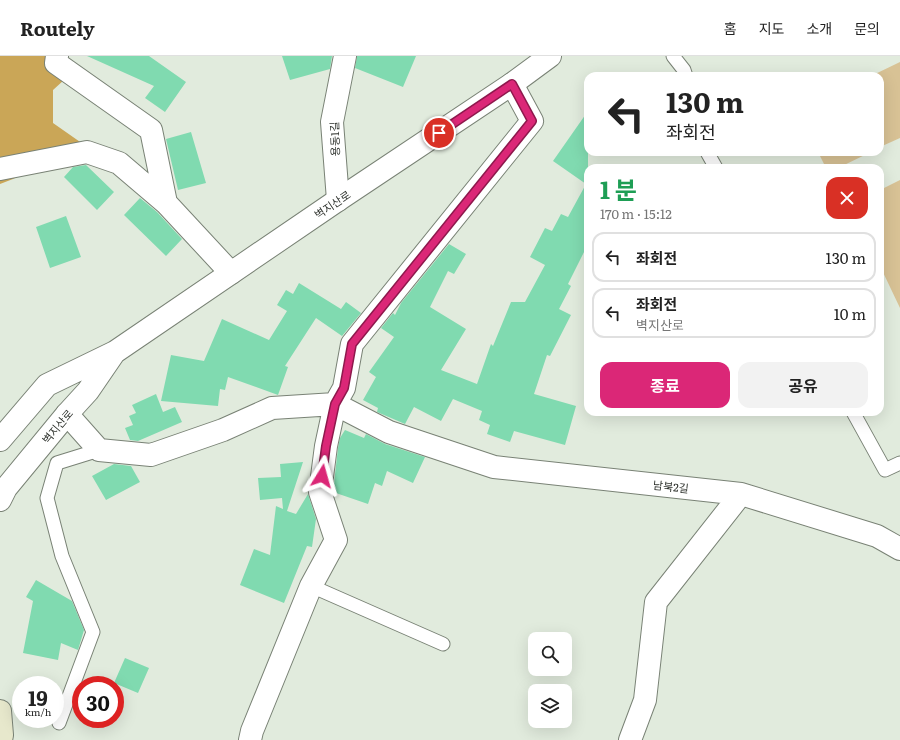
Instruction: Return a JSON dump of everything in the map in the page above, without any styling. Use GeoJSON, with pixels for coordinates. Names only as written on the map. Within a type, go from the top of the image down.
{"type":"FeatureCollection","features":[{"type":"Feature","properties":{"kind":"main road"},"geometry":{"type":"LineString","coordinates":[[0,711],[1,740]]}},
{"type":"Feature","properties":{"kind":"street"},"geometry":{"type":"LineString","coordinates":[[57,56],[56,63],[151,130],[166,203]]}},
{"type":"Feature","properties":{"kind":"street","name":"용동1길"},"geometry":{"type":"LineString","coordinates":[[338,200],[332,122],[345,56]]}},
{"type":"Feature","properties":{"kind":"street","name":"벽지산로"},"geometry":{"type":"LineString","coordinates":[[0,440],[47,385],[115,352],[338,200],[512,84],[550,56]]}},
{"type":"Feature","properties":{"kind":"street"},"geometry":{"type":"LineString","coordinates":[[250,740],[252,731],[311,586],[336,540],[320,492],[326,446],[335,404],[344,388],[352,344],[532,121],[512,84]]}},
{"type":"Feature","properties":{"kind":"street"},"geometry":{"type":"LineString","coordinates":[[0,169],[87,152],[119,163],[166,203],[232,273]]}},
{"type":"Feature","properties":{"kind":"street","name":"벽지산로"},"geometry":{"type":"LineString","coordinates":[[0,500],[6,488],[88,391],[115,352]]}},
{"type":"Feature","properties":{"kind":"street"},"geometry":{"type":"LineString","coordinates":[[67,414],[99,450],[151,454],[223,430],[272,408],[335,404]]}},
{"type":"Feature","properties":{"kind":"street","name":"남북2길"},"geometry":{"type":"LineString","coordinates":[[335,404],[389,432],[494,467],[742,494],[877,536],[900,549]]}},
{"type":"Feature","properties":{"kind":"street"},"geometry":{"type":"LineString","coordinates":[[630,740],[645,700],[656,602],[742,494]]}},
{"type":"Feature","properties":{"kind":"lane"},"geometry":{"type":"LineString","coordinates":[[673,56],[685,72]]}},
{"type":"Feature","properties":{"kind":"lane"},"geometry":{"type":"LineString","coordinates":[[854,416],[885,470],[900,463]]}},
{"type":"Feature","properties":{"kind":"lane"},"geometry":{"type":"LineString","coordinates":[[64,712],[93,632],[62,556],[47,498],[58,463],[99,450]]}},
{"type":"Feature","properties":{"kind":"lane"},"geometry":{"type":"LineString","coordinates":[[311,586],[443,644]]}},
{"type":"Feature","properties":{"kind":"shaded area"},"geometry":{"type":"Polygon","coordinates":[[[0,56],[49,56],[64,80],[53,90],[53,123],[83,144],[0,184],[0,56]]]}},
{"type":"Feature","properties":{"kind":"shaded area"},"geometry":{"type":"Polygon","coordinates":[[[900,62],[900,138],[884,145],[884,72],[879,72],[900,62]]]}},
{"type":"Feature","properties":{"kind":"shaded area"},"geometry":{"type":"Polygon","coordinates":[[[820,156],[863,156],[846,164],[824,164],[820,156]]]}},
{"type":"Feature","properties":{"kind":"shaded area"},"geometry":{"type":"Polygon","coordinates":[[[900,180],[900,308],[884,274],[884,188],[900,180]]]}},
{"type":"Feature","properties":{"kind":"building"},"geometry":{"type":"Polygon","coordinates":[[[87,56],[149,56],[186,82],[165,112],[145,98],[154,86],[87,56]]]}},
{"type":"Feature","properties":{"kind":"building"},"geometry":{"type":"Polygon","coordinates":[[[282,56],[332,56],[330,69],[290,80],[282,56]]]}},
{"type":"Feature","properties":{"kind":"building"},"geometry":{"type":"Polygon","coordinates":[[[357,56],[416,56],[403,87],[355,68],[357,56]]]}},
{"type":"Feature","properties":{"kind":"building"},"geometry":{"type":"Polygon","coordinates":[[[584,117],[584,156],[588,156],[588,164],[584,164],[584,183],[553,161],[584,117]]]}},
{"type":"Feature","properties":{"kind":"building"},"geometry":{"type":"Polygon","coordinates":[[[191,132],[206,183],[178,190],[166,139],[191,132]]]}},
{"type":"Feature","properties":{"kind":"building"},"geometry":{"type":"Polygon","coordinates":[[[86,165],[114,192],[97,210],[64,177],[73,167],[86,165]]]}},
{"type":"Feature","properties":{"kind":"building"},"geometry":{"type":"Polygon","coordinates":[[[584,188],[584,252],[568,284],[571,286],[559,309],[571,315],[550,356],[547,355],[534,394],[576,406],[565,445],[514,431],[510,442],[487,434],[490,425],[479,420],[482,411],[453,399],[441,421],[414,407],[405,424],[377,412],[378,408],[363,400],[376,377],[369,372],[394,337],[381,328],[393,313],[395,315],[401,303],[449,244],[466,254],[454,274],[448,271],[430,307],[466,329],[441,370],[477,384],[491,344],[493,346],[511,302],[525,302],[545,265],[530,257],[545,228],[552,231],[561,214],[568,217],[584,188]]]}},
{"type":"Feature","properties":{"kind":"building"},"geometry":{"type":"Polygon","coordinates":[[[140,198],[157,212],[182,239],[166,256],[124,215],[140,198]]]}},
{"type":"Feature","properties":{"kind":"building"},"geometry":{"type":"Polygon","coordinates":[[[66,216],[81,257],[50,268],[36,227],[66,216]]]}},
{"type":"Feature","properties":{"kind":"building"},"geometry":{"type":"Polygon","coordinates":[[[299,283],[341,309],[346,302],[361,313],[342,336],[316,318],[285,366],[288,367],[278,395],[228,377],[225,390],[220,389],[218,406],[161,401],[171,355],[204,361],[222,319],[269,340],[287,311],[277,305],[286,290],[293,294],[299,283]]]}},
{"type":"Feature","properties":{"kind":"building"},"geometry":{"type":"Polygon","coordinates":[[[156,394],[163,412],[175,407],[182,422],[138,441],[130,440],[125,428],[133,425],[129,416],[136,413],[132,405],[156,394]]]}},
{"type":"Feature","properties":{"kind":"building"},"geometry":{"type":"Polygon","coordinates":[[[345,430],[364,438],[366,434],[385,444],[425,457],[413,483],[387,471],[382,486],[375,483],[368,504],[333,492],[338,448],[340,438],[345,430]]]}},
{"type":"Feature","properties":{"kind":"building"},"geometry":{"type":"Polygon","coordinates":[[[303,462],[287,511],[296,514],[308,494],[316,519],[312,547],[307,546],[284,603],[240,585],[254,549],[270,555],[276,506],[283,509],[282,498],[260,500],[258,478],[281,477],[280,464],[303,462]]]}},
{"type":"Feature","properties":{"kind":"building"},"geometry":{"type":"Polygon","coordinates":[[[114,464],[131,466],[140,482],[106,500],[92,476],[114,464]]]}},
{"type":"Feature","properties":{"kind":"building"},"geometry":{"type":"Polygon","coordinates":[[[36,580],[72,601],[84,630],[78,650],[61,643],[58,660],[23,653],[33,601],[26,597],[36,580]]]}},
{"type":"Feature","properties":{"kind":"building"},"geometry":{"type":"Polygon","coordinates":[[[125,658],[149,668],[138,693],[124,687],[124,676],[117,676],[125,658]]]}},
{"type":"Feature","properties":{"kind":"route"},"geometry":{"type":"LineString","coordinates":[[322,476],[326,446],[335,404],[344,388],[352,344],[532,121],[512,84],[439,133]]}}]}
